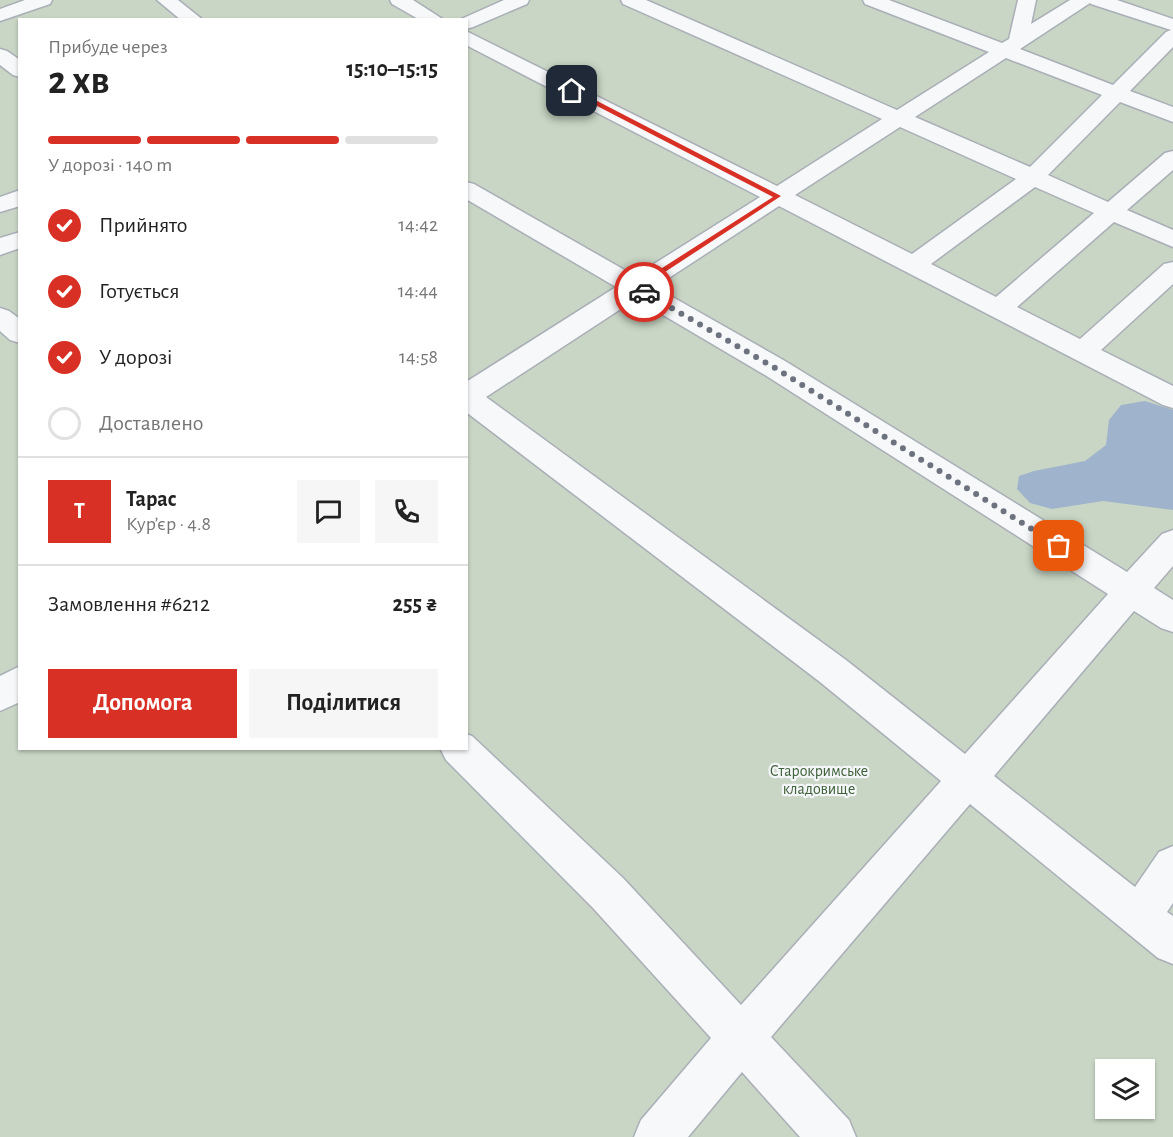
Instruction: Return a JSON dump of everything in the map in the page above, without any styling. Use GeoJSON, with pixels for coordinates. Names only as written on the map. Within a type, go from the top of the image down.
{"type":"FeatureCollection","features":[{"type":"Feature","properties":{"kind":"street"},"geometry":{"type":"LineString","coordinates":[[0,15],[43,0]]}},
{"type":"Feature","properties":{"kind":"street"},"geometry":{"type":"LineString","coordinates":[[166,0],[191,18]]}},
{"type":"Feature","properties":{"kind":"street"},"geometry":{"type":"LineString","coordinates":[[399,0],[431,18]]}},
{"type":"Feature","properties":{"kind":"street"},"geometry":{"type":"LineString","coordinates":[[468,22],[520,0]]}},
{"type":"Feature","properties":{"kind":"street"},"geometry":{"type":"LineString","coordinates":[[630,0],[1173,239]]}},
{"type":"Feature","properties":{"kind":"street"},"geometry":{"type":"LineString","coordinates":[[872,0],[1012,47],[1116,93],[1173,115]]}},
{"type":"Feature","properties":{"kind":"street"},"geometry":{"type":"LineString","coordinates":[[1012,47],[1027,0]]}},
{"type":"Feature","properties":{"kind":"street"},"geometry":{"type":"LineString","coordinates":[[468,396],[1083,0]]}},
{"type":"Feature","properties":{"kind":"street"},"geometry":{"type":"LineString","coordinates":[[1098,0],[1173,26]]}},
{"type":"Feature","properties":{"kind":"street"},"geometry":{"type":"LineString","coordinates":[[913,265],[1032,178],[1173,36]]}},
{"type":"Feature","properties":{"kind":"street"},"geometry":{"type":"LineString","coordinates":[[468,38],[1173,398]]}},
{"type":"Feature","properties":{"kind":"street"},"geometry":{"type":"LineString","coordinates":[[0,55],[18,68]]}},
{"type":"Feature","properties":{"kind":"street"},"geometry":{"type":"LineString","coordinates":[[998,309],[1173,158]]}},
{"type":"Feature","properties":{"kind":"street"},"geometry":{"type":"LineString","coordinates":[[468,190],[775,368],[1173,618]]}},
{"type":"Feature","properties":{"kind":"street"},"geometry":{"type":"LineString","coordinates":[[0,205],[18,198]]}},
{"type":"Feature","properties":{"kind":"street"},"geometry":{"type":"LineString","coordinates":[[0,248],[18,240]]}},
{"type":"Feature","properties":{"kind":"street"},"geometry":{"type":"LineString","coordinates":[[1082,352],[1173,270]]}},
{"type":"Feature","properties":{"kind":"street"},"geometry":{"type":"LineString","coordinates":[[0,318],[18,332]]}},
{"type":"Feature","properties":{"kind":"street"},"geometry":{"type":"LineString","coordinates":[[468,398],[833,671],[1173,943]]}},
{"type":"Feature","properties":{"kind":"street"},"geometry":{"type":"LineString","coordinates":[[658,1137],[741,1038],[1173,543]]}},
{"type":"Feature","properties":{"kind":"street"},"geometry":{"type":"LineString","coordinates":[[0,695],[18,683]]}},
{"type":"Feature","properties":{"kind":"street"},"geometry":{"type":"LineString","coordinates":[[461,750],[608,893],[832,1137]]}},
{"type":"Feature","properties":{"kind":"street"},"geometry":{"type":"LineString","coordinates":[[1140,917],[1173,866]]}},
{"type":"Feature","properties":{"kind":"green space","name":"Старокримське кладовище"},"geometry":{"type":"Polygon","coordinates":[[[0,0],[1173,0],[1173,1137],[0,1137],[0,0]]]}},
{"type":"Feature","properties":{"kind":"water"},"geometry":{"type":"Polygon","coordinates":[[[1145,401],[1173,410],[1173,510],[1103,501],[1052,509],[1030,503],[1017,489],[1019,476],[1085,461],[1106,445],[1109,420],[1121,405],[1145,401]]]}},
{"type":"Feature","properties":{"kind":"way so far"},"geometry":{"type":"LineString","coordinates":[[644,292],[775,368],[1059,546]]}},
{"type":"Feature","properties":{"kind":"route"},"geometry":{"type":"LineString","coordinates":[[572,91],[778,196],[636,287],[644,292]]}}]}
